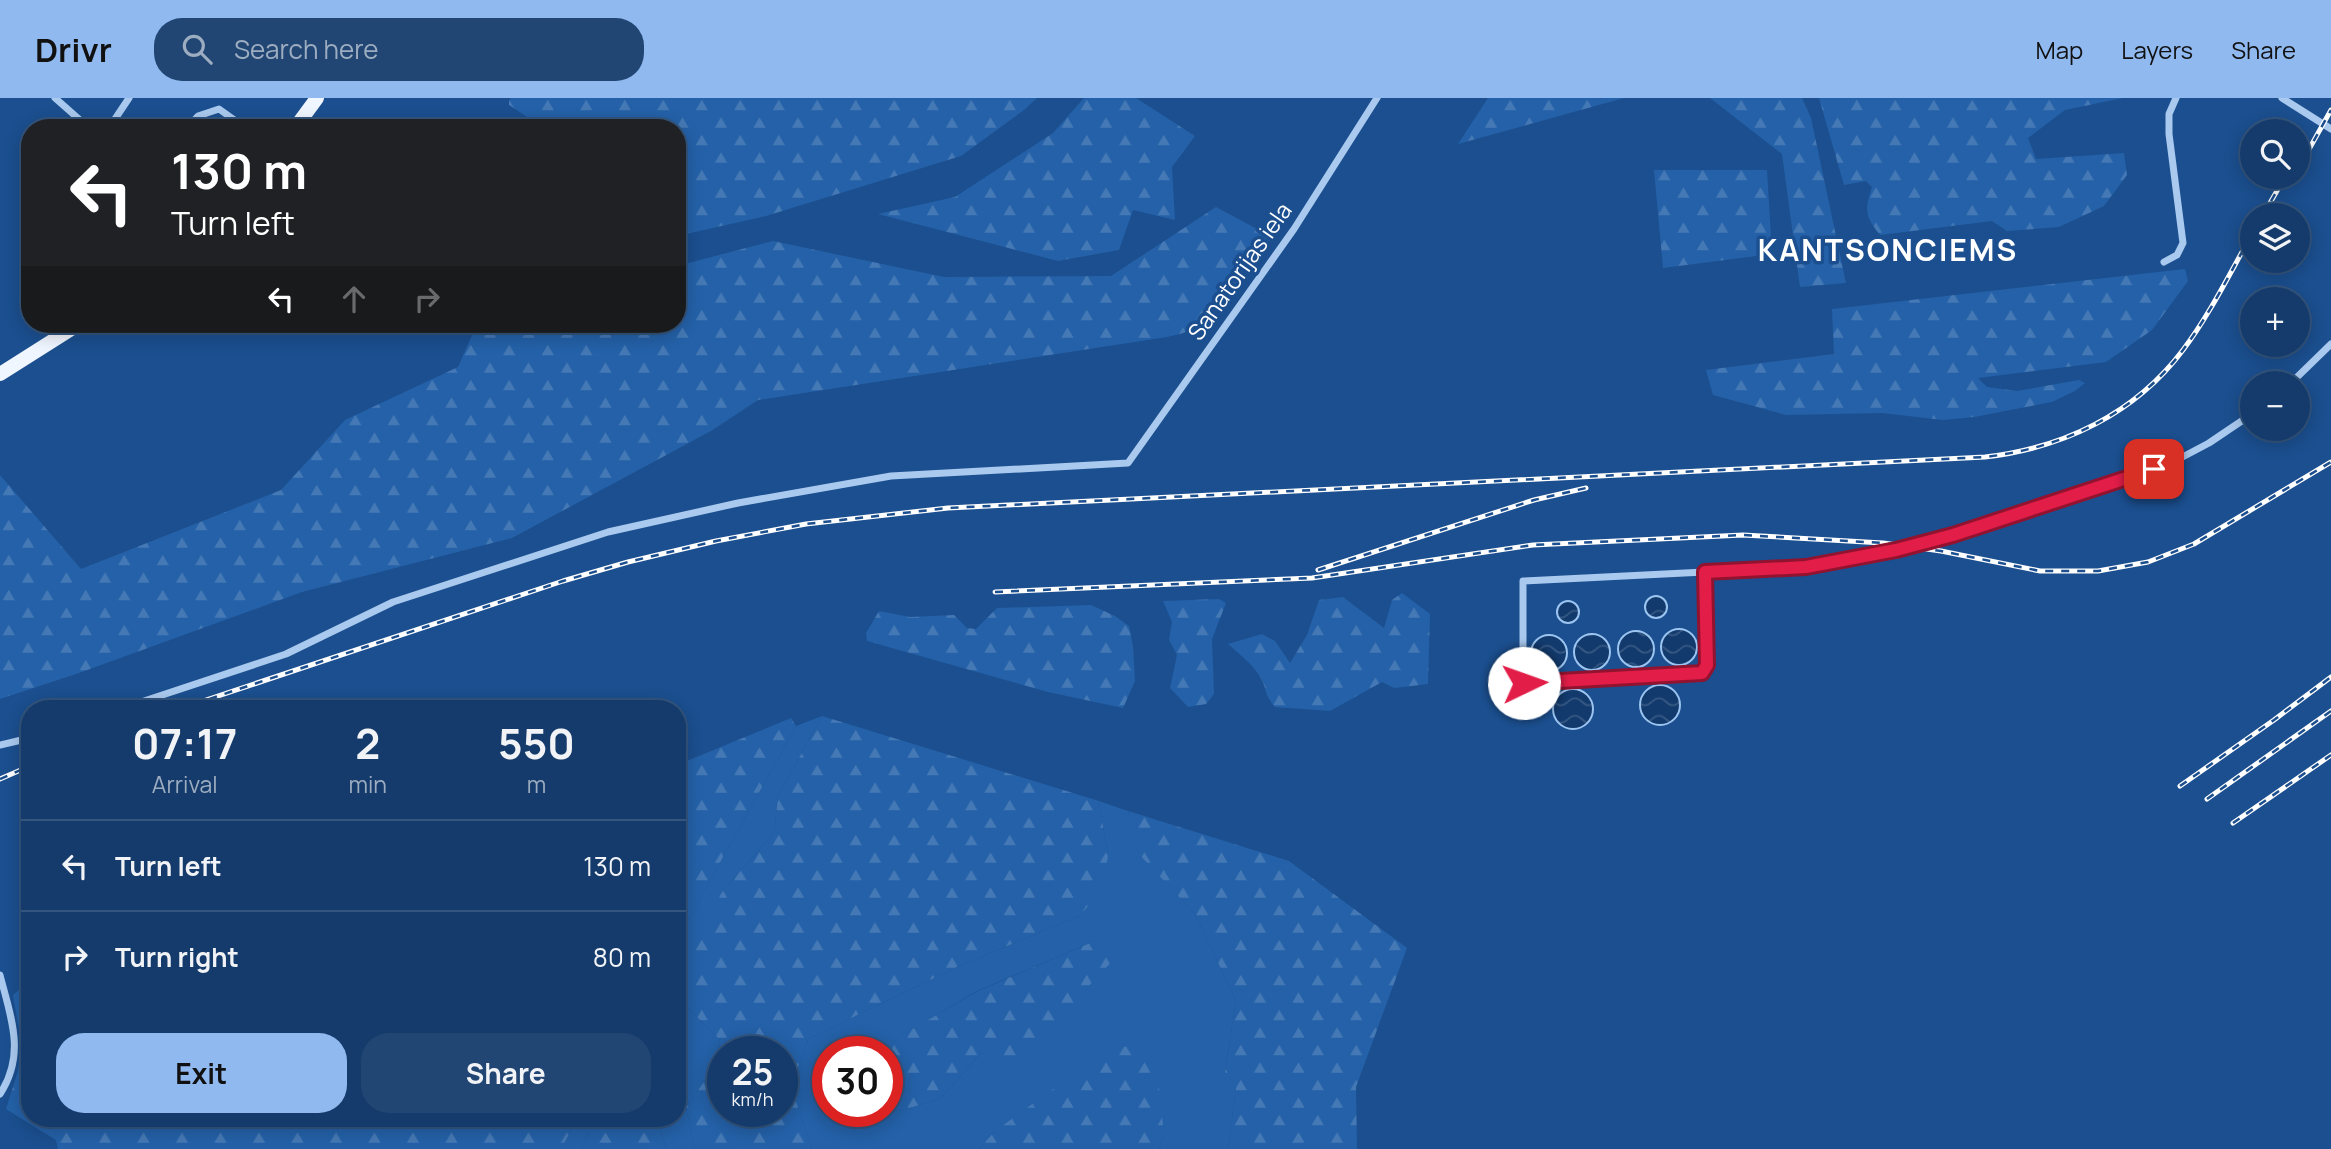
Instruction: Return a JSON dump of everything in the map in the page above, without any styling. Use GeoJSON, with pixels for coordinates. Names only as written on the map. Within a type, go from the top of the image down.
{"type":"FeatureCollection","features":[{"type":"Feature","properties":{"kind":"main road"},"geometry":{"type":"LineString","coordinates":[[302,119],[317,98]]}},
{"type":"Feature","properties":{"kind":"main road"},"geometry":{"type":"LineString","coordinates":[[0,374],[65,333]]}},
{"type":"Feature","properties":{"kind":"street"},"geometry":{"type":"LineString","coordinates":[[55,98],[79,119]]}},
{"type":"Feature","properties":{"kind":"street","name":"Sanatorijas iela"},"geometry":{"type":"LineString","coordinates":[[147,700],[286,654],[393,602],[608,532],[738,503],[891,476],[1128,463],[1294,229],[1377,98]]}},
{"type":"Feature","properties":{"kind":"street"},"geometry":{"type":"LineString","coordinates":[[2164,262],[2172,259],[2183,243],[2169,134],[2169,114],[2176,98]]}},
{"type":"Feature","properties":{"kind":"street"},"geometry":{"type":"LineString","coordinates":[[2282,98],[2331,130]]}},
{"type":"Feature","properties":{"kind":"street"},"geometry":{"type":"LineString","coordinates":[[114,119],[126,99]]}},
{"type":"Feature","properties":{"kind":"street"},"geometry":{"type":"LineString","coordinates":[[195,119],[219,109],[233,119]]}},
{"type":"Feature","properties":{"kind":"street"},"geometry":{"type":"LineString","coordinates":[[2303,371],[2331,344]]}},
{"type":"Feature","properties":{"kind":"street"},"geometry":{"type":"LineString","coordinates":[[1523,706],[1523,581],[1806,567],[1896,550],[1953,535],[2133,477],[2175,461],[2240,422]]}},
{"type":"Feature","properties":{"kind":"street"},"geometry":{"type":"LineString","coordinates":[[1524,683],[1702,673],[1707,665],[1705,572]]}},
{"type":"Feature","properties":{"kind":"street"},"geometry":{"type":"LineString","coordinates":[[0,745],[21,740]]}},
{"type":"Feature","properties":{"kind":"street"},"geometry":{"type":"LineString","coordinates":[[0,975],[14,1028],[15,1047],[14,1066],[0,1094]]}},
{"type":"Feature","properties":{"kind":"green space"},"geometry":{"type":"Polygon","coordinates":[[[511,98],[1037,98],[961,156],[766,216],[686,234],[686,119],[530,119],[509,105],[511,98]]]}},
{"type":"Feature","properties":{"kind":"green space"},"geometry":{"type":"Polygon","coordinates":[[[1084,98],[1136,98],[1195,136],[1172,167],[1175,220],[1133,210],[1119,250],[1058,261],[878,214],[955,197],[1053,133],[1084,98]]]}},
{"type":"Feature","properties":{"kind":"green space"},"geometry":{"type":"Polygon","coordinates":[[[1488,98],[1624,98],[1458,144],[1488,98]]]}},
{"type":"Feature","properties":{"kind":"green space"},"geometry":{"type":"Polygon","coordinates":[[[1710,98],[1802,98],[1811,118],[1846,283],[1800,287],[1782,154],[1710,98]]]}},
{"type":"Feature","properties":{"kind":"green space"},"geometry":{"type":"Polygon","coordinates":[[[1819,98],[2123,98],[2065,110],[2028,138],[2036,159],[2124,153],[2127,175],[2104,206],[2059,227],[2007,231],[1992,221],[1880,235],[1867,213],[1872,187],[1866,181],[1844,185],[1819,98]]]}},
{"type":"Feature","properties":{"kind":"green space"},"geometry":{"type":"Polygon","coordinates":[[[1654,170],[1767,170],[1772,254],[1663,268],[1654,170]]]}},
{"type":"Feature","properties":{"kind":"green space"},"geometry":{"type":"Polygon","coordinates":[[[1216,207],[1272,237],[1225,302],[1186,332],[758,400],[711,431],[512,538],[302,592],[0,699],[0,475],[81,569],[281,490],[345,420],[458,367],[473,333],[686,333],[686,264],[773,241],[944,277],[1111,276],[1216,207]]]}},
{"type":"Feature","properties":{"kind":"green space"},"geometry":{"type":"Polygon","coordinates":[[[2185,269],[2188,281],[2152,330],[2106,362],[1978,378],[1987,387],[2017,391],[2079,380],[2085,383],[2052,402],[1943,420],[1882,413],[1786,415],[1713,395],[1706,370],[1834,354],[1832,309],[2185,269]]]}},
{"type":"Feature","properties":{"kind":"green space"},"geometry":{"type":"Polygon","coordinates":[[[1402,593],[1430,614],[1428,684],[1394,688],[1382,682],[1330,711],[1275,707],[1257,672],[1228,644],[1262,634],[1275,641],[1290,663],[1307,635],[1319,600],[1343,597],[1384,628],[1392,600],[1402,593]]]}},
{"type":"Feature","properties":{"kind":"green space"},"geometry":{"type":"Polygon","coordinates":[[[1219,599],[1226,603],[1212,639],[1214,694],[1206,704],[1188,707],[1170,688],[1177,655],[1169,640],[1172,622],[1163,601],[1219,599]]]}},
{"type":"Feature","properties":{"kind":"green space"},"geometry":{"type":"Polygon","coordinates":[[[1091,605],[1129,626],[1135,681],[1123,708],[1048,692],[867,641],[866,633],[879,611],[910,617],[954,615],[967,628],[976,629],[997,608],[1091,605]]]}},
{"type":"Feature","properties":{"kind":"green space"},"geometry":{"type":"Polygon","coordinates":[[[822,716],[778,796],[774,833],[722,892],[686,991],[686,924],[796,726],[822,716]]]}},
{"type":"Feature","properties":{"kind":"green space"},"geometry":{"type":"Polygon","coordinates":[[[822,716],[1099,801],[1108,856],[1102,891],[1079,916],[959,966],[812,1036],[808,1039],[798,1067],[798,1036],[716,1036],[686,1006],[686,982],[693,948],[722,892],[774,833],[778,796],[822,716]]]}},
{"type":"Feature","properties":{"kind":"green space"},"geometry":{"type":"Polygon","coordinates":[[[791,718],[796,726],[686,924],[686,761],[791,718]]]}},
{"type":"Feature","properties":{"kind":"green space"},"geometry":{"type":"Polygon","coordinates":[[[1099,801],[1128,811],[1139,853],[1195,914],[1236,1001],[1225,1071],[1236,1086],[1228,1149],[1159,1149],[1164,1135],[995,1131],[979,1149],[812,1149],[798,1108],[798,1067],[808,1039],[812,1037],[812,1127],[903,1127],[903,1110],[940,1099],[982,1052],[1113,940],[1097,940],[977,991],[901,1036],[814,1036],[959,966],[1079,916],[1108,856],[1099,801]]]}},
{"type":"Feature","properties":{"kind":"green space"},"geometry":{"type":"Polygon","coordinates":[[[1128,811],[1289,861],[1407,948],[1356,1087],[1357,1149],[1228,1149],[1236,1086],[1225,1072],[1236,1001],[1195,914],[1138,853],[1128,811]]]}},
{"type":"Feature","properties":{"kind":"green space"},"geometry":{"type":"Polygon","coordinates":[[[1097,940],[1113,940],[1120,953],[1010,1069],[982,1052],[940,1099],[903,1110],[903,1036],[900,1036],[978,991],[1097,940]]]}},
{"type":"Feature","properties":{"kind":"green space"},"geometry":{"type":"Polygon","coordinates":[[[21,988],[21,1039],[13,995],[21,988]]]}},
{"type":"Feature","properties":{"kind":"green space"},"geometry":{"type":"Polygon","coordinates":[[[686,1006],[716,1036],[707,1036],[707,1077],[686,1107],[686,1006]]]}},
{"type":"Feature","properties":{"kind":"green space"},"geometry":{"type":"Polygon","coordinates":[[[1132,1046],[1157,1069],[1164,1135],[1159,1149],[979,1149],[995,1131],[1110,1048],[1132,1046]]]}},
{"type":"Feature","properties":{"kind":"green space"},"geometry":{"type":"Polygon","coordinates":[[[21,1052],[21,1118],[6,1109],[21,1052]]]}},
{"type":"Feature","properties":{"kind":"green space"},"geometry":{"type":"Polygon","coordinates":[[[707,1077],[707,1127],[798,1127],[798,1108],[812,1149],[695,1149],[686,1107],[707,1077]]]}},
{"type":"Feature","properties":{"kind":"green space"},"geometry":{"type":"Polygon","coordinates":[[[686,1107],[695,1149],[666,1149],[660,1127],[686,1127],[686,1107]]]}},
{"type":"Feature","properties":{"kind":"green space"},"geometry":{"type":"Polygon","coordinates":[[[35,1127],[573,1127],[561,1149],[58,1149],[56,1140],[35,1127]]]}},
{"type":"Feature","properties":{"kind":"green space"},"geometry":{"type":"Polygon","coordinates":[[[573,1127],[592,1127],[581,1149],[561,1149],[573,1127]]]}},
{"type":"Feature","properties":{"kind":"green space"},"geometry":{"type":"Polygon","coordinates":[[[592,1127],[660,1127],[666,1149],[581,1149],[592,1127]]]}},
{"type":"Feature","properties":{"kind":"water"},"geometry":{"type":"Polygon","coordinates":[[[1656,596],[1664,599],[1667,607],[1664,615],[1656,618],[1648,615],[1645,607],[1648,599],[1656,596]]]}},
{"type":"Feature","properties":{"kind":"water"},"geometry":{"type":"Polygon","coordinates":[[[1568,601],[1576,604],[1579,612],[1576,620],[1568,623],[1560,620],[1557,612],[1560,604],[1568,601]]]}},
{"type":"Feature","properties":{"kind":"water"},"geometry":{"type":"Polygon","coordinates":[[[1679,629],[1692,634],[1697,647],[1692,660],[1679,665],[1666,660],[1661,647],[1666,634],[1679,629]]]}},
{"type":"Feature","properties":{"kind":"water"},"geometry":{"type":"Polygon","coordinates":[[[1636,631],[1649,636],[1654,649],[1649,662],[1636,667],[1623,662],[1618,649],[1623,636],[1636,631]]]}},
{"type":"Feature","properties":{"kind":"water"},"geometry":{"type":"Polygon","coordinates":[[[1592,634],[1605,639],[1610,652],[1605,665],[1592,670],[1579,665],[1574,652],[1579,639],[1592,634]]]}},
{"type":"Feature","properties":{"kind":"water"},"geometry":{"type":"Polygon","coordinates":[[[1549,635],[1562,640],[1567,653],[1562,666],[1549,671],[1536,666],[1531,653],[1536,640],[1549,635]]]}},
{"type":"Feature","properties":{"kind":"water"},"geometry":{"type":"Polygon","coordinates":[[[1660,685],[1674,691],[1680,705],[1674,719],[1660,725],[1646,719],[1640,705],[1646,691],[1660,685]]]}},
{"type":"Feature","properties":{"kind":"water"},"geometry":{"type":"Polygon","coordinates":[[[1573,689],[1587,695],[1593,709],[1587,723],[1573,729],[1559,723],[1553,709],[1559,695],[1573,689]]]}},
{"type":"Feature","properties":{"kind":"railway"},"geometry":{"type":"LineString","coordinates":[[2310,148],[2331,110]]}},
{"type":"Feature","properties":{"kind":"railway"},"geometry":{"type":"LineString","coordinates":[[2270,203],[2278,189]]}},
{"type":"Feature","properties":{"kind":"railway"},"geometry":{"type":"LineString","coordinates":[[206,700],[563,581],[716,541],[806,524],[948,508],[1985,457],[2014,452],[2069,436],[2095,424],[2120,410],[2143,392],[2164,373],[2193,336],[2240,255]]}},
{"type":"Feature","properties":{"kind":"railway"},"geometry":{"type":"LineString","coordinates":[[995,592],[1312,578],[1533,545],[1743,535],[1883,543],[1941,551],[2040,571],[2098,571],[2148,562],[2194,544],[2331,462]]}},
{"type":"Feature","properties":{"kind":"railway"},"geometry":{"type":"LineString","coordinates":[[1318,570],[1534,500],[1586,488]]}},
{"type":"Feature","properties":{"kind":"railway"},"geometry":{"type":"LineString","coordinates":[[2180,786],[2331,677]]}},
{"type":"Feature","properties":{"kind":"railway"},"geometry":{"type":"LineString","coordinates":[[2207,799],[2331,711]]}},
{"type":"Feature","properties":{"kind":"railway"},"geometry":{"type":"LineString","coordinates":[[2233,823],[2331,755]]}},
{"type":"Feature","properties":{"kind":"railway"},"geometry":{"type":"LineString","coordinates":[[0,779],[21,770]]}},
{"type":"Feature","properties":{"kind":"district","name":"KANTSONCIEMS"},"geometry":{"type":"Point","coordinates":[1888,249]}},
{"type":"Feature","properties":{"kind":"route"},"geometry":{"type":"LineString","coordinates":[[1524,683],[1702,673],[1707,665],[1705,572],[1806,567],[1896,550],[1953,535],[2154,469]]}}]}
